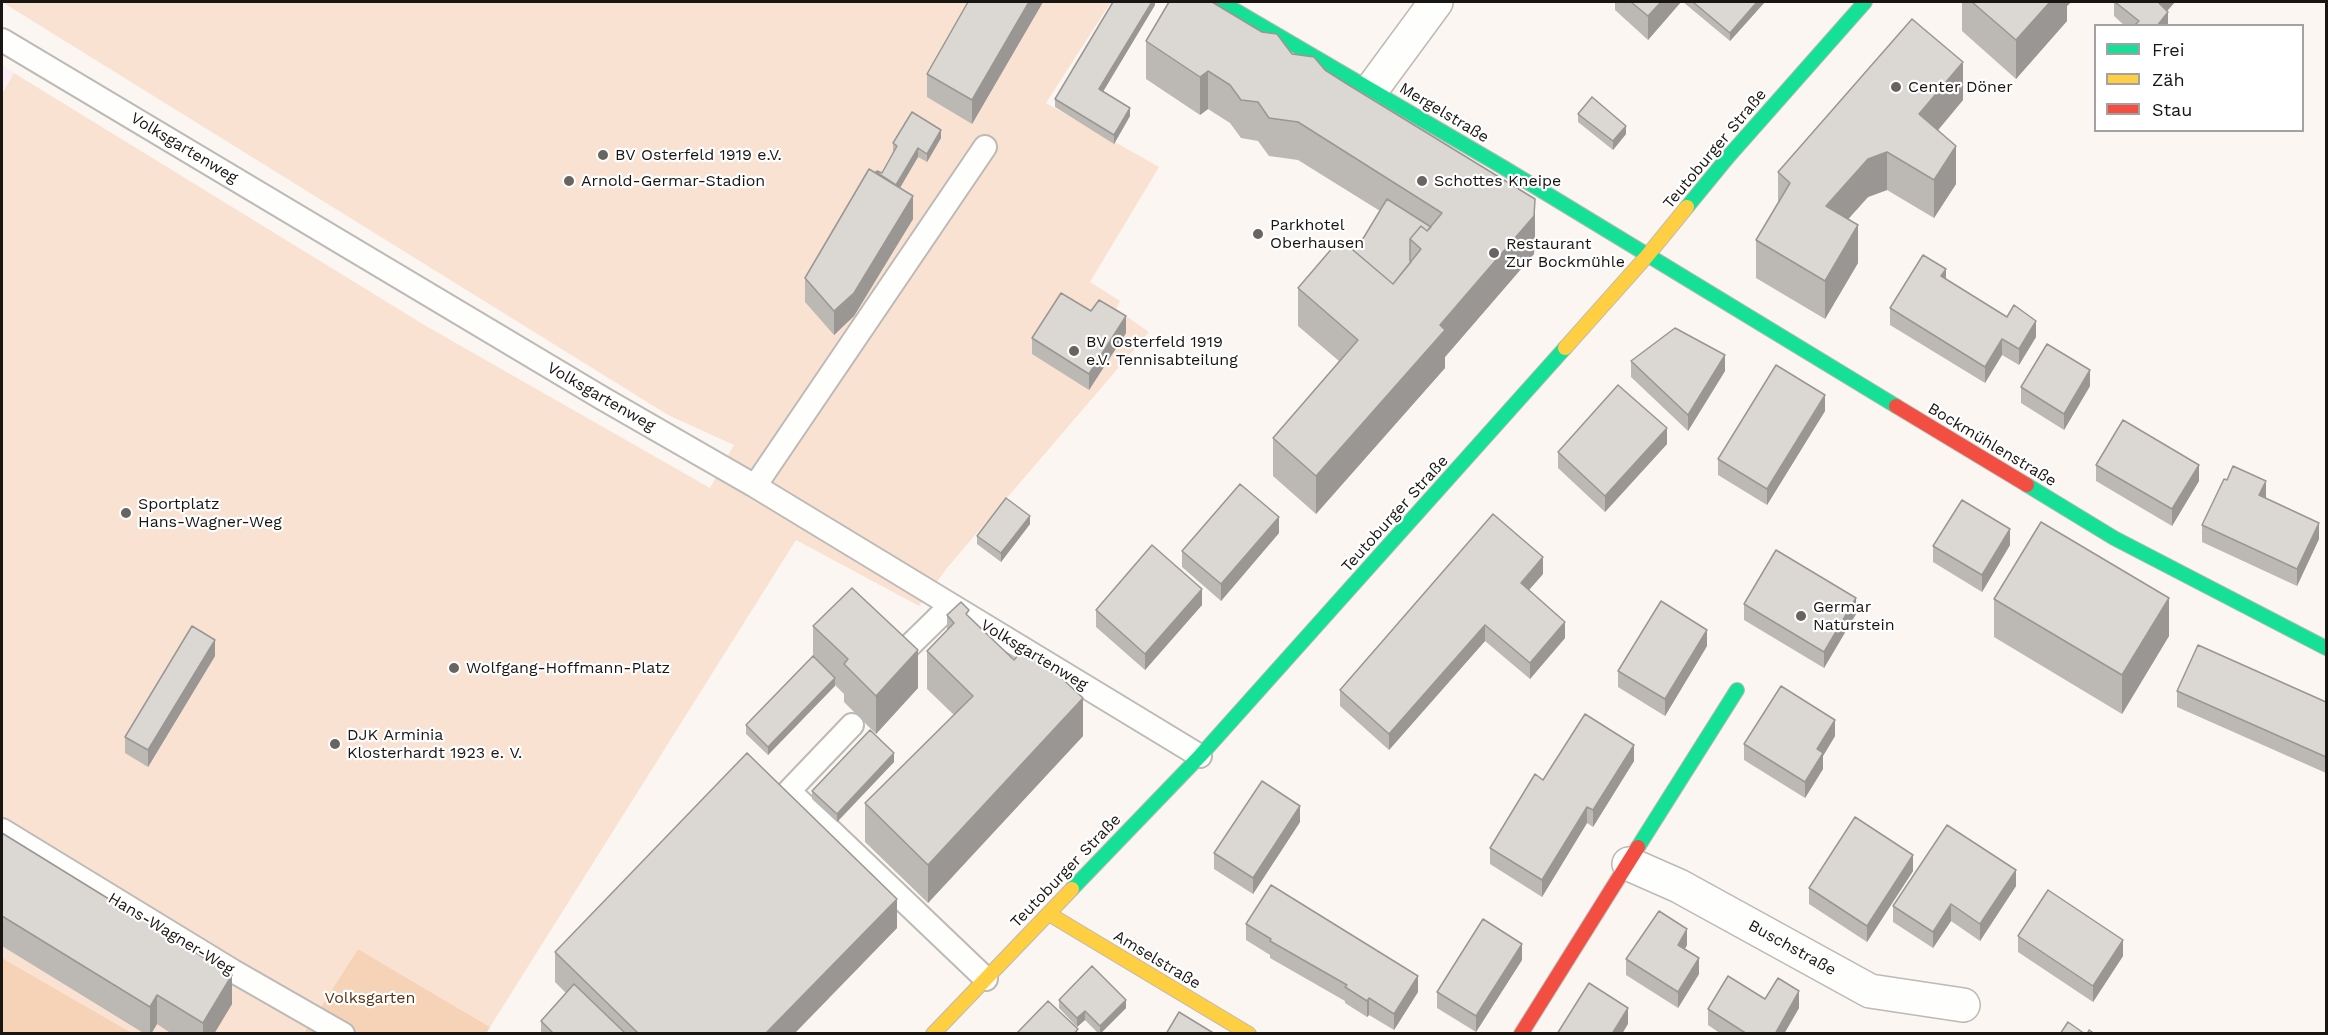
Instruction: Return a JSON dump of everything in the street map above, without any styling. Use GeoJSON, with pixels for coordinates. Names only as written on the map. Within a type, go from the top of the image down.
{"type":"FeatureCollection","features":[{"type":"Feature","properties":{"kind":"street","name":"Mergelstraße"},"geometry":{"type":"LineString","coordinates":[[1221,2],[1372,89],[1647,256]]}},
{"type":"Feature","properties":{"kind":"street"},"geometry":{"type":"LineString","coordinates":[[1372,89],[1436,2]]}},
{"type":"Feature","properties":{"kind":"street","name":"Teutoburger Straße"},"geometry":{"type":"LineString","coordinates":[[933,1034],[1200,756],[1647,256],[1728,158],[1864,2]]}},
{"type":"Feature","properties":{"kind":"street","name":"Bockmühlenstraße"},"geometry":{"type":"LineString","coordinates":[[1647,256],[2114,538],[2326,648]]}},
{"type":"Feature","properties":{"kind":"street"},"geometry":{"type":"LineString","coordinates":[[1521,1034],[1737,690]]}},
{"type":"Feature","properties":{"kind":"street","name":"Buschstraße"},"geometry":{"type":"LineString","coordinates":[[1629,864],[1679,886],[1870,991],[1963,1005]]}},
{"type":"Feature","properties":{"kind":"street","name":"Amselstraße"},"geometry":{"type":"LineString","coordinates":[[1048,914],[1249,1034]]}},
{"type":"Feature","properties":{"kind":"lane","name":"Volksgartenweg"},"geometry":{"type":"LineString","coordinates":[[2,40],[602,398],[755,486],[1200,756]]}},
{"type":"Feature","properties":{"kind":"lane"},"geometry":{"type":"LineString","coordinates":[[755,486],[985,147]]}},
{"type":"Feature","properties":{"kind":"lane"},"geometry":{"type":"LineString","coordinates":[[898,657],[951,605]]}},
{"type":"Feature","properties":{"kind":"lane"},"geometry":{"type":"LineString","coordinates":[[852,725],[789,791],[986,979]]}},
{"type":"Feature","properties":{"kind":"lane","name":"Hans-Wagner-Weg"},"geometry":{"type":"LineString","coordinates":[[2,830],[233,971],[343,1034]]}},
{"type":"Feature","properties":{"kind":"shaded area"},"geometry":{"type":"Polygon","coordinates":[[[2,2],[1111,2],[1046,103],[1159,167],[1090,282],[1120,301],[1116,309],[1149,332],[947,568],[919,606],[796,540],[490,1027],[358,949],[303,1033],[132,1033],[2,958],[2,94],[14,73],[426,326],[710,488],[734,445],[668,415],[2,2]]]}},
{"type":"Feature","properties":{"kind":"shaded area"},"geometry":{"type":"Polygon","coordinates":[[[2,65],[14,73],[2,94],[2,65]]]}},
{"type":"Feature","properties":{"kind":"green space","name":"Volksgarten"},"geometry":{"type":"Polygon","coordinates":[[[358,949],[490,1027],[486,1034],[303,1034],[358,949]]]}},
{"type":"Feature","properties":{"kind":"green space"},"geometry":{"type":"Polygon","coordinates":[[[2,958],[132,1033],[2,1033],[2,958]]]}},
{"type":"Feature","properties":{"kind":"building"},"geometry":{"type":"Polygon","coordinates":[[[968,2],[1029,2],[972,100],[927,74],[968,2]]]}},
{"type":"Feature","properties":{"kind":"building"},"geometry":{"type":"Polygon","coordinates":[[[1113,2],[1152,2],[1099,89],[1130,108],[1114,135],[1055,99],[1113,2]]]}},
{"type":"Feature","properties":{"kind":"building"},"geometry":{"type":"Polygon","coordinates":[[[1169,2],[1212,2],[1262,32],[1277,34],[1292,54],[1314,57],[1325,70],[1535,199],[1534,216],[1440,325],[1445,330],[1316,476],[1273,438],[1358,340],[1298,288],[1340,239],[1393,284],[1421,249],[1410,239],[1421,226],[1427,231],[1442,213],[1298,122],[1269,118],[1258,102],[1241,100],[1230,85],[1208,71],[1200,77],[1146,41],[1169,2]]]}},
{"type":"Feature","properties":{"kind":"building"},"geometry":{"type":"Polygon","coordinates":[[[1631,2],[1661,2],[1648,16],[1631,2]]]}},
{"type":"Feature","properties":{"kind":"building"},"geometry":{"type":"Polygon","coordinates":[[[1693,2],[1757,2],[1730,33],[1693,2]]]}},
{"type":"Feature","properties":{"kind":"building"},"geometry":{"type":"Polygon","coordinates":[[[1972,2],[2050,2],[2016,40],[1972,2]]]}},
{"type":"Feature","properties":{"kind":"building"},"geometry":{"type":"Polygon","coordinates":[[[2115,2],[2161,2],[2159,3],[2168,12],[2159,24],[2136,24],[2139,21],[2115,2]]]}},
{"type":"Feature","properties":{"kind":"building"},"geometry":{"type":"Polygon","coordinates":[[[1912,19],[1963,62],[1919,114],[1956,146],[1934,180],[1887,152],[1868,159],[1826,206],[1858,225],[1825,281],[1756,240],[1790,183],[1778,172],[1912,19]]]}},
{"type":"Feature","properties":{"kind":"building"},"geometry":{"type":"Polygon","coordinates":[[[1592,97],[1626,126],[1613,141],[1578,114],[1592,97]]]}},
{"type":"Feature","properties":{"kind":"building"},"geometry":{"type":"Polygon","coordinates":[[[912,112],[941,130],[927,154],[918,148],[896,185],[876,172],[882,173],[897,146],[893,143],[912,112]]]}},
{"type":"Feature","properties":{"kind":"building"},"geometry":{"type":"Polygon","coordinates":[[[869,169],[913,196],[854,293],[834,311],[805,278],[869,169]]]}},
{"type":"Feature","properties":{"kind":"building"},"geometry":{"type":"Polygon","coordinates":[[[1387,199],[1431,227],[1427,231],[1421,226],[1410,239],[1411,262],[1393,284],[1353,250],[1364,237],[1387,199]]]}},
{"type":"Feature","properties":{"kind":"building"},"geometry":{"type":"Polygon","coordinates":[[[1923,255],[1946,269],[1941,276],[2007,317],[2014,305],[2036,321],[2019,349],[2002,339],[1985,367],[1890,308],[1923,255]]]}},
{"type":"Feature","properties":{"kind":"building","name":"BV Osterfeld 1919 e.V. Tennisabteilung"},"geometry":{"type":"Polygon","coordinates":[[[1061,293],[1091,311],[1099,300],[1126,316],[1089,374],[1032,338],[1061,293]]]}},
{"type":"Feature","properties":{"kind":"building"},"geometry":{"type":"Polygon","coordinates":[[[1675,328],[1725,355],[1688,415],[1631,361],[1675,328]]]}},
{"type":"Feature","properties":{"kind":"building"},"geometry":{"type":"Polygon","coordinates":[[[2047,344],[2090,370],[2064,414],[2021,387],[2047,344]]]}},
{"type":"Feature","properties":{"kind":"building"},"geometry":{"type":"Polygon","coordinates":[[[1776,365],[1825,395],[1767,489],[1718,459],[1776,365]]]}},
{"type":"Feature","properties":{"kind":"building"},"geometry":{"type":"Polygon","coordinates":[[[1618,385],[1667,428],[1605,496],[1558,452],[1618,385]]]}},
{"type":"Feature","properties":{"kind":"building"},"geometry":{"type":"Polygon","coordinates":[[[2123,420],[2199,465],[2172,509],[2096,465],[2123,420]]]}},
{"type":"Feature","properties":{"kind":"building"},"geometry":{"type":"Polygon","coordinates":[[[2233,466],[2266,481],[2259,495],[2319,523],[2297,569],[2202,525],[2224,479],[2227,480],[2233,466]]]}},
{"type":"Feature","properties":{"kind":"building"},"geometry":{"type":"Polygon","coordinates":[[[1240,484],[1279,517],[1221,584],[1182,551],[1240,484]]]}},
{"type":"Feature","properties":{"kind":"building"},"geometry":{"type":"Polygon","coordinates":[[[1006,498],[1030,516],[1001,553],[977,536],[1006,498]]]}},
{"type":"Feature","properties":{"kind":"building"},"geometry":{"type":"Polygon","coordinates":[[[1962,500],[2010,529],[1982,575],[1933,546],[1962,500]]]}},
{"type":"Feature","properties":{"kind":"building"},"geometry":{"type":"Polygon","coordinates":[[[1493,514],[1543,557],[1521,583],[1565,622],[1530,663],[1485,625],[1389,734],[1340,690],[1493,514]]]}},
{"type":"Feature","properties":{"kind":"building"},"geometry":{"type":"Polygon","coordinates":[[[2041,522],[2169,598],[2122,675],[1994,599],[2041,522]]]}},
{"type":"Feature","properties":{"kind":"building"},"geometry":{"type":"Polygon","coordinates":[[[1152,545],[1202,589],[1145,654],[1096,610],[1152,545]]]}},
{"type":"Feature","properties":{"kind":"building","name":"Germar Naturstein"},"geometry":{"type":"Polygon","coordinates":[[[1776,550],[1856,598],[1824,652],[1744,604],[1776,550]]]}},
{"type":"Feature","properties":{"kind":"building"},"geometry":{"type":"Polygon","coordinates":[[[852,588],[918,650],[876,696],[844,664],[848,659],[813,626],[852,588]]]}},
{"type":"Feature","properties":{"kind":"building"},"geometry":{"type":"Polygon","coordinates":[[[1661,601],[1707,630],[1665,699],[1618,671],[1661,601]]]}},
{"type":"Feature","properties":{"kind":"building"},"geometry":{"type":"Polygon","coordinates":[[[961,602],[969,610],[966,614],[1014,660],[1026,645],[1083,698],[928,865],[865,803],[973,696],[927,651],[954,623],[947,615],[961,602]]]}},
{"type":"Feature","properties":{"kind":"building"},"geometry":{"type":"Polygon","coordinates":[[[192,626],[215,640],[148,750],[125,737],[192,626]]]}},
{"type":"Feature","properties":{"kind":"building"},"geometry":{"type":"Polygon","coordinates":[[[2198,645],[2326,702],[2326,757],[2177,691],[2198,645]]]}},
{"type":"Feature","properties":{"kind":"building"},"geometry":{"type":"Polygon","coordinates":[[[813,656],[835,678],[768,747],[746,725],[813,656]]]}},
{"type":"Feature","properties":{"kind":"building"},"geometry":{"type":"Polygon","coordinates":[[[1781,686],[1835,720],[1817,749],[1823,753],[1805,782],[1744,744],[1781,686]]]}},
{"type":"Feature","properties":{"kind":"building"},"geometry":{"type":"Polygon","coordinates":[[[1585,714],[1634,745],[1593,810],[1587,807],[1542,880],[1490,848],[1535,774],[1543,780],[1585,714]]]}},
{"type":"Feature","properties":{"kind":"building"},"geometry":{"type":"Polygon","coordinates":[[[870,730],[894,753],[837,814],[812,791],[870,730]]]}},
{"type":"Feature","properties":{"kind":"building"},"geometry":{"type":"Polygon","coordinates":[[[747,753],[897,899],[765,1034],[639,1034],[555,952],[747,753]]]}},
{"type":"Feature","properties":{"kind":"building"},"geometry":{"type":"Polygon","coordinates":[[[1262,781],[1300,806],[1253,878],[1214,853],[1262,781]]]}},
{"type":"Feature","properties":{"kind":"building"},"geometry":{"type":"Polygon","coordinates":[[[1855,817],[1913,855],[1867,926],[1809,888],[1855,817]]]}},
{"type":"Feature","properties":{"kind":"building"},"geometry":{"type":"Polygon","coordinates":[[[1947,825],[2016,870],[1980,924],[1951,904],[1933,932],[1893,906],[1947,825]]]}},
{"type":"Feature","properties":{"kind":"building"},"geometry":{"type":"Polygon","coordinates":[[[2,833],[232,975],[203,1023],[157,995],[150,1007],[2,916],[2,833]]]}},
{"type":"Feature","properties":{"kind":"building"},"geometry":{"type":"Polygon","coordinates":[[[1271,885],[1418,976],[1394,1014],[1369,998],[1367,1001],[1345,987],[1347,985],[1270,941],[1271,939],[1246,924],[1271,885]]]}},
{"type":"Feature","properties":{"kind":"building"},"geometry":{"type":"Polygon","coordinates":[[[2048,890],[2123,940],[2093,986],[2018,936],[2048,890]]]}},
{"type":"Feature","properties":{"kind":"building"},"geometry":{"type":"Polygon","coordinates":[[[1659,911],[1687,929],[1678,945],[1699,958],[1678,992],[1626,959],[1659,911]]]}},
{"type":"Feature","properties":{"kind":"building"},"geometry":{"type":"Polygon","coordinates":[[[1483,919],[1522,944],[1476,1016],[1437,992],[1483,919]]]}},
{"type":"Feature","properties":{"kind":"building"},"geometry":{"type":"Polygon","coordinates":[[[1092,966],[1126,1000],[1100,1026],[1085,1011],[1077,1018],[1059,1000],[1092,966]]]}},
{"type":"Feature","properties":{"kind":"building"},"geometry":{"type":"Polygon","coordinates":[[[1728,976],[1765,999],[1778,978],[1799,991],[1775,1034],[1747,1034],[1708,1009],[1728,976]]]}},
{"type":"Feature","properties":{"kind":"building"},"geometry":{"type":"Polygon","coordinates":[[[1589,983],[1628,1008],[1612,1034],[1557,1034],[1589,983]]]}},
{"type":"Feature","properties":{"kind":"building"},"geometry":{"type":"Polygon","coordinates":[[[574,984],[626,1034],[554,1034],[541,1021],[574,984]]]}},
{"type":"Feature","properties":{"kind":"building"},"geometry":{"type":"Polygon","coordinates":[[[1048,1001],[1078,1029],[1074,1034],[1016,1034],[1048,1001]]]}},
{"type":"Feature","properties":{"kind":"building"},"geometry":{"type":"Polygon","coordinates":[[[1179,1012],[1215,1034],[1166,1034],[1179,1012]]]}},
{"type":"Feature","properties":{"kind":"building"},"geometry":{"type":"Polygon","coordinates":[[[2068,1022],[2085,1034],[2060,1034],[2068,1022]]]}},
{"type":"Feature","properties":{"kind":"traffic: fast"},"geometry":{"type":"LineString","coordinates":[[1221,2],[1506,169],[1896,406]]}},
{"type":"Feature","properties":{"kind":"traffic: fast"},"geometry":{"type":"LineString","coordinates":[[1687,207],[1728,157],[1865,2]]}},
{"type":"Feature","properties":{"kind":"traffic: fast"},"geometry":{"type":"LineString","coordinates":[[1072,889],[1200,756],[1565,348]]}},
{"type":"Feature","properties":{"kind":"traffic: fast"},"geometry":{"type":"LineString","coordinates":[[2027,485],[2114,538],[2326,648]]}},
{"type":"Feature","properties":{"kind":"traffic: fast"},"geometry":{"type":"LineString","coordinates":[[1638,847],[1737,690]]}},
{"type":"Feature","properties":{"kind":"traffic: slow"},"geometry":{"type":"LineString","coordinates":[[1565,348],[1647,256],[1687,207]]}},
{"type":"Feature","properties":{"kind":"traffic: slow"},"geometry":{"type":"LineString","coordinates":[[933,1034],[1072,889]]}},
{"type":"Feature","properties":{"kind":"traffic: slow"},"geometry":{"type":"LineString","coordinates":[[1049,914],[1249,1034]]}},
{"type":"Feature","properties":{"kind":"traffic: jam"},"geometry":{"type":"LineString","coordinates":[[1896,406],[2027,485]]}},
{"type":"Feature","properties":{"kind":"traffic: jam"},"geometry":{"type":"LineString","coordinates":[[1521,1034],[1638,847]]}},
{"type":"Feature","properties":{"kind":"place","name":"Center Döner"},"geometry":{"type":"Point","coordinates":[1896,87]}},
{"type":"Feature","properties":{"kind":"place","name":"BV Osterfeld 1919 e.V."},"geometry":{"type":"Point","coordinates":[603,155]}},
{"type":"Feature","properties":{"kind":"place","name":"Arnold-Germar-Stadion"},"geometry":{"type":"Point","coordinates":[569,181]}},
{"type":"Feature","properties":{"kind":"place","name":"Schottes Kneipe"},"geometry":{"type":"Point","coordinates":[1422,181]}},
{"type":"Feature","properties":{"kind":"place","name":"Parkhotel Oberhausen"},"geometry":{"type":"Point","coordinates":[1258,234]}},
{"type":"Feature","properties":{"kind":"place","name":"Restaurant Zur Bockmühle"},"geometry":{"type":"Point","coordinates":[1494,253]}},
{"type":"Feature","properties":{"kind":"place","name":"BV Osterfeld 1919 e.V. Tennisabteilung"},"geometry":{"type":"Point","coordinates":[1074,351]}},
{"type":"Feature","properties":{"kind":"place","name":"Sportplatz Hans-Wagner-Weg"},"geometry":{"type":"Point","coordinates":[126,513]}},
{"type":"Feature","properties":{"kind":"place","name":"Germar Naturstein"},"geometry":{"type":"Point","coordinates":[1801,616]}},
{"type":"Feature","properties":{"kind":"place","name":"Wolfgang-Hoffmann-Platz"},"geometry":{"type":"Point","coordinates":[454,668]}},
{"type":"Feature","properties":{"kind":"place","name":"DJK Arminia Klosterhardt 1923 e. V."},"geometry":{"type":"Point","coordinates":[335,744]}}]}
